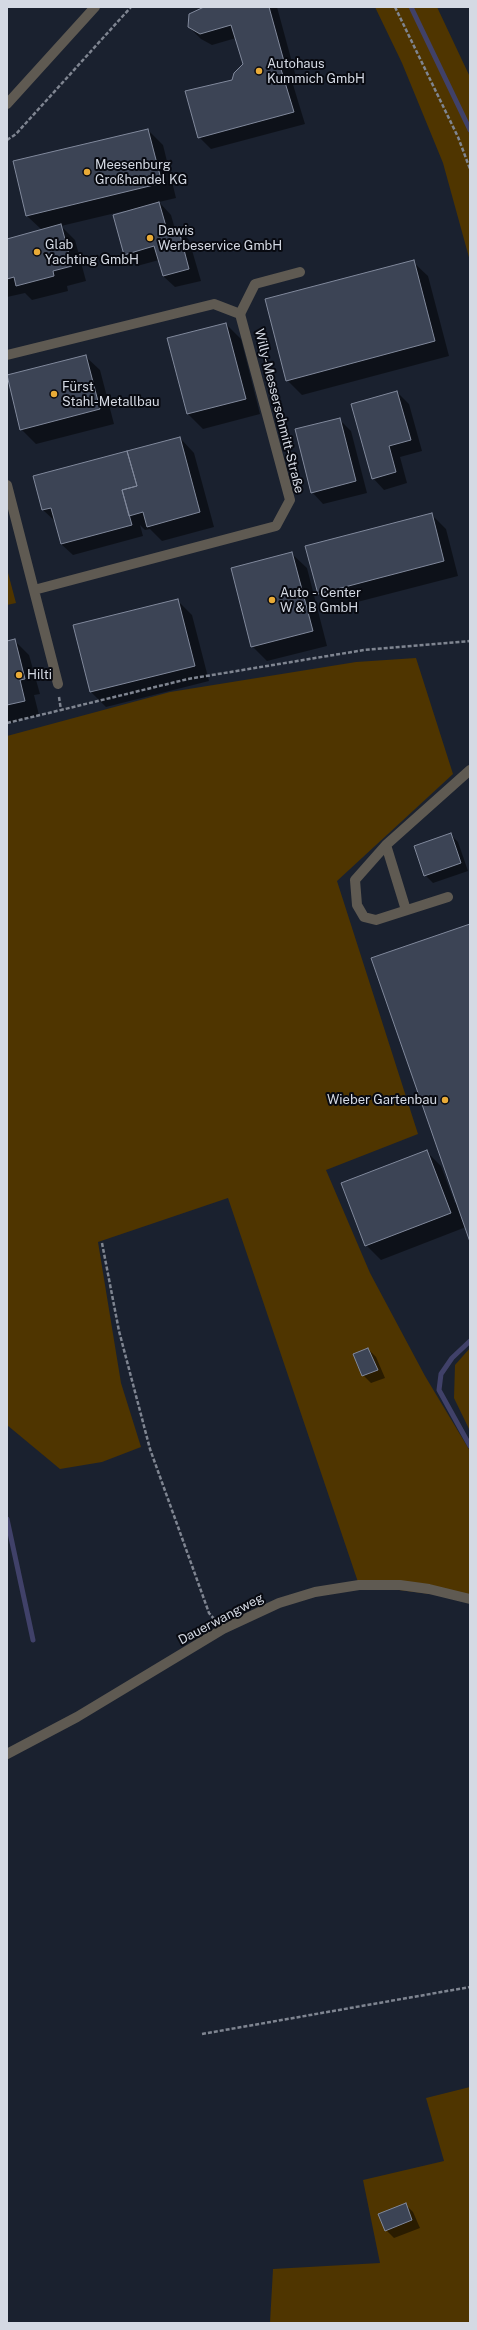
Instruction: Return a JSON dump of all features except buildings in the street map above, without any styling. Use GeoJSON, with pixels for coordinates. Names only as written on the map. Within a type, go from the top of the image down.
{"type":"FeatureCollection","features":[{"type":"Feature","properties":{"kind":"street"},"geometry":{"type":"LineString","coordinates":[[7,104],[95,7]]}},
{"type":"Feature","properties":{"kind":"street"},"geometry":{"type":"LineString","coordinates":[[7,355],[214,304],[240,314],[255,284],[300,272]]}},
{"type":"Feature","properties":{"kind":"street","name":"Willy-Messerschmitt-Straße"},"geometry":{"type":"LineString","coordinates":[[34,590],[276,526],[290,500],[240,314]]}},
{"type":"Feature","properties":{"kind":"street"},"geometry":{"type":"LineString","coordinates":[[7,485],[58,684]]}},
{"type":"Feature","properties":{"kind":"street"},"geometry":{"type":"LineString","coordinates":[[448,897],[376,920],[364,917],[357,905],[356,880],[386,845],[470,770]]}},
{"type":"Feature","properties":{"kind":"street"},"geometry":{"type":"LineString","coordinates":[[386,845],[406,910]]}},
{"type":"Feature","properties":{"kind":"street","name":"Dauerwangweg"},"geometry":{"type":"LineString","coordinates":[[7,1754],[77,1717],[223,1629],[279,1603],[315,1592],[359,1585],[400,1585],[470,1599]]}},
{"type":"Feature","properties":{"kind":"path"},"geometry":{"type":"LineString","coordinates":[[7,140],[16,134],[131,7]]}},
{"type":"Feature","properties":{"kind":"path"},"geometry":{"type":"LineString","coordinates":[[395,7],[458,137],[470,169]]}},
{"type":"Feature","properties":{"kind":"path"},"geometry":{"type":"LineString","coordinates":[[7,723],[188,679],[364,650],[470,641]]}},
{"type":"Feature","properties":{"kind":"path"},"geometry":{"type":"LineString","coordinates":[[58,684],[61,710]]}},
{"type":"Feature","properties":{"kind":"path"},"geometry":{"type":"LineString","coordinates":[[102,1243],[119,1331],[150,1449],[209,1613],[223,1629]]}},
{"type":"Feature","properties":{"kind":"path"},"geometry":{"type":"LineString","coordinates":[[202,2034],[470,1987]]}},
{"type":"Feature","properties":{"kind":"shaded area"},"geometry":{"type":"Polygon","coordinates":[[[375,7],[437,7],[470,77],[470,261],[443,163],[402,63],[375,7]]]}},
{"type":"Feature","properties":{"kind":"shaded area"},"geometry":{"type":"Polygon","coordinates":[[[7,569],[16,603],[7,605],[7,569]]]}},
{"type":"Feature","properties":{"kind":"shaded area"},"geometry":{"type":"Polygon","coordinates":[[[416,658],[453,774],[337,881],[418,1134],[326,1170],[370,1273],[425,1376],[470,1451],[470,1599],[359,1585],[228,1198],[98,1242],[121,1383],[141,1447],[102,1462],[60,1469],[7,1425],[7,736],[170,692],[356,662],[416,658]]]}},
{"type":"Feature","properties":{"kind":"shaded area"},"geometry":{"type":"Polygon","coordinates":[[[470,1348],[470,1431],[454,1398],[455,1365],[470,1348]]]}},
{"type":"Feature","properties":{"kind":"shaded area"},"geometry":{"type":"Polygon","coordinates":[[[470,2087],[470,2323],[270,2323],[273,2269],[380,2263],[363,2180],[444,2161],[426,2098],[470,2087]]]}},
{"type":"Feature","properties":{"kind":"waterway"},"geometry":{"type":"LineString","coordinates":[[411,7],[470,130]]}},
{"type":"Feature","properties":{"kind":"waterway"},"geometry":{"type":"LineString","coordinates":[[470,1341],[452,1358],[441,1374],[439,1390],[470,1446]]}},
{"type":"Feature","properties":{"kind":"waterway"},"geometry":{"type":"LineString","coordinates":[[7,1519],[33,1640]]}},
{"type":"Feature","properties":{"kind":"place","name":"Autohaus Kummich GmbH"},"geometry":{"type":"Point","coordinates":[259,71]}},
{"type":"Feature","properties":{"kind":"place","name":"Meesenburg Großhandel KG"},"geometry":{"type":"Point","coordinates":[87,172]}},
{"type":"Feature","properties":{"kind":"place","name":"Dawis Werbeservice GmbH"},"geometry":{"type":"Point","coordinates":[150,238]}},
{"type":"Feature","properties":{"kind":"place","name":"Glab Yachting GmbH"},"geometry":{"type":"Point","coordinates":[37,252]}},
{"type":"Feature","properties":{"kind":"place","name":"Fürst Stahl-Metallbau"},"geometry":{"type":"Point","coordinates":[54,394]}},
{"type":"Feature","properties":{"kind":"place","name":"Auto - Center W & B GmbH"},"geometry":{"type":"Point","coordinates":[272,600]}},
{"type":"Feature","properties":{"kind":"place","name":"Hilti"},"geometry":{"type":"Point","coordinates":[19,675]}},
{"type":"Feature","properties":{"kind":"place","name":"Wieber Gartenbau"},"geometry":{"type":"Point","coordinates":[445,1100]}}]}
